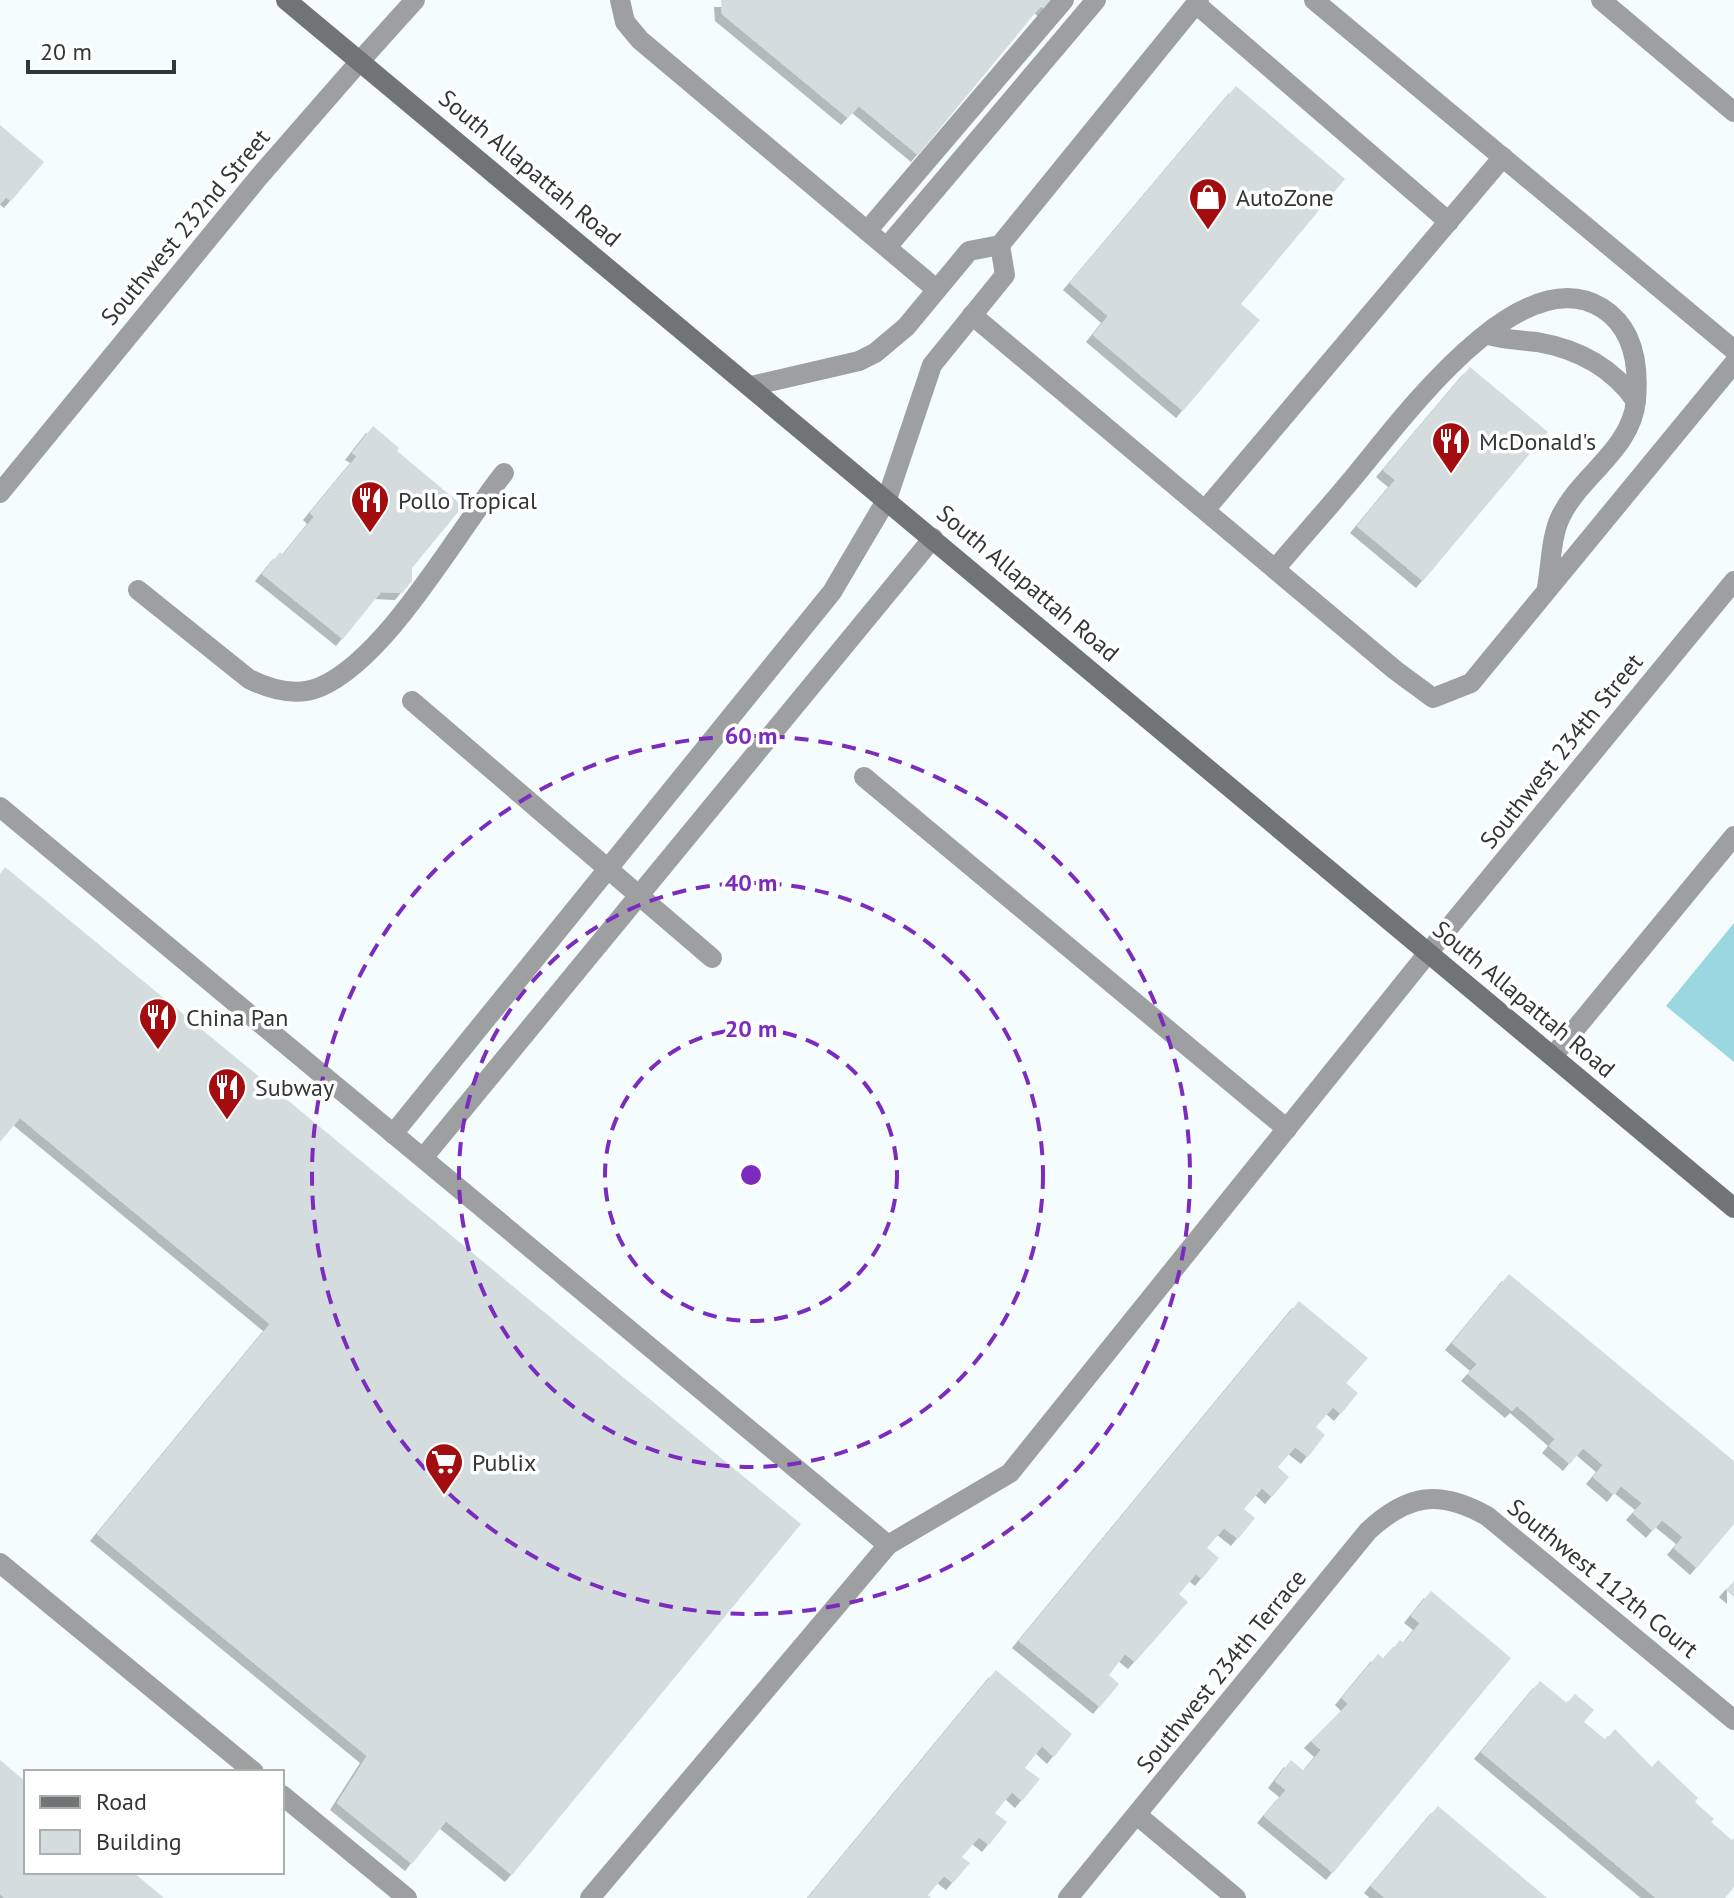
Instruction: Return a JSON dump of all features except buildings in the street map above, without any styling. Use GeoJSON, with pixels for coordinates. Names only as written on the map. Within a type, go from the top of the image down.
{"type":"FeatureCollection","features":[{"type":"Feature","properties":{"kind":"main road","name":"South Allapattah Road"},"geometry":{"type":"LineString","coordinates":[[286,0],[1734,1208]]}},
{"type":"Feature","properties":{"kind":"street","name":"Southwest 232nd Street"},"geometry":{"type":"LineString","coordinates":[[0,493],[258,178],[415,0]]}},
{"type":"Feature","properties":{"kind":"street"},"geometry":{"type":"LineString","coordinates":[[620,0],[625,22],[640,40],[936,289]]}},
{"type":"Feature","properties":{"kind":"street"},"geometry":{"type":"LineString","coordinates":[[867,231],[1064,0]]}},
{"type":"Feature","properties":{"kind":"street"},"geometry":{"type":"LineString","coordinates":[[887,247],[1096,0]]}},
{"type":"Feature","properties":{"kind":"street"},"geometry":{"type":"LineString","coordinates":[[1314,0],[1734,350]]}},
{"type":"Feature","properties":{"kind":"street"},"geometry":{"type":"LineString","coordinates":[[1601,0],[1734,112]]}},
{"type":"Feature","properties":{"kind":"street"},"geometry":{"type":"LineString","coordinates":[[751,386],[859,361],[875,353],[906,327],[969,251],[1000,245],[1197,2],[1449,222]]}},
{"type":"Feature","properties":{"kind":"street"},"geometry":{"type":"LineString","coordinates":[[1205,510],[1503,157]]}},
{"type":"Feature","properties":{"kind":"street"},"geometry":{"type":"LineString","coordinates":[[393,1134],[832,592],[887,499],[917,415],[925,378],[1005,275],[1000,245]]}},
{"type":"Feature","properties":{"kind":"street"},"geometry":{"type":"LineString","coordinates":[[1275,569],[1452,361],[1536,305],[1556,299],[1588,301],[1619,321],[1631,342],[1636,401],[1633,416],[1614,450],[1560,516],[1546,591]]}},
{"type":"Feature","properties":{"kind":"street"},"geometry":{"type":"LineString","coordinates":[[972,315],[1395,670],[1433,698],[1471,683],[1734,363]]}},
{"type":"Feature","properties":{"kind":"street"},"geometry":{"type":"LineString","coordinates":[[1488,335],[1509,341],[1541,343],[1585,357],[1622,381],[1636,401]]}},
{"type":"Feature","properties":{"kind":"street"},"geometry":{"type":"LineString","coordinates":[[138,590],[249,679],[265,687],[304,692],[322,687],[373,644],[426,585],[472,513],[504,473]]}},
{"type":"Feature","properties":{"kind":"street"},"geometry":{"type":"LineString","coordinates":[[423,1158],[933,538]]}},
{"type":"Feature","properties":{"kind":"street","name":"Southwest 234th Street"},"geometry":{"type":"LineString","coordinates":[[590,1898],[888,1545],[1010,1473],[1428,953],[1734,581]]}},
{"type":"Feature","properties":{"kind":"street"},"geometry":{"type":"LineString","coordinates":[[412,701],[712,958]]}},
{"type":"Feature","properties":{"kind":"street"},"geometry":{"type":"LineString","coordinates":[[864,777],[1287,1129]]}},
{"type":"Feature","properties":{"kind":"street"},"geometry":{"type":"LineString","coordinates":[[0,807],[888,1545]]}},
{"type":"Feature","properties":{"kind":"street"},"geometry":{"type":"LineString","coordinates":[[1553,1056],[1734,836]]}},
{"type":"Feature","properties":{"kind":"street","name":"Southwest 112th Court"},"geometry":{"type":"LineString","coordinates":[[1429,1496],[1467,1505],[1497,1523],[1734,1720]]}},
{"type":"Feature","properties":{"kind":"street","name":"Southwest 234th Terrace"},"geometry":{"type":"LineString","coordinates":[[1068,1898],[1368,1531],[1383,1517],[1429,1496]]}},
{"type":"Feature","properties":{"kind":"street"},"geometry":{"type":"LineString","coordinates":[[0,1563],[252,1770]]}},
{"type":"Feature","properties":{"kind":"street"},"geometry":{"type":"LineString","coordinates":[[284,1797],[407,1898]]}},
{"type":"Feature","properties":{"kind":"street"},"geometry":{"type":"LineString","coordinates":[[1137,1815],[1236,1898]]}},
{"type":"Feature","properties":{"kind":"shaded area"},"geometry":{"type":"Polygon","coordinates":[[[1734,923],[1734,1062],[1666,1006],[1734,923]]]}},
{"type":"Feature","properties":{"kind":"place","name":"AutoZone"},"geometry":{"type":"Point","coordinates":[1208,231]}},
{"type":"Feature","properties":{"kind":"place","name":"McDonald's"},"geometry":{"type":"Point","coordinates":[1451,475]}},
{"type":"Feature","properties":{"kind":"place","name":"Pollo Tropical"},"geometry":{"type":"Point","coordinates":[370,534]}},
{"type":"Feature","properties":{"kind":"place","name":"China Pan"},"geometry":{"type":"Point","coordinates":[158,1051]}},
{"type":"Feature","properties":{"kind":"place","name":"Subway"},"geometry":{"type":"Point","coordinates":[227,1121]}},
{"type":"Feature","properties":{"kind":"place","name":"Publix"},"geometry":{"type":"Point","coordinates":[444,1496]}}]}
